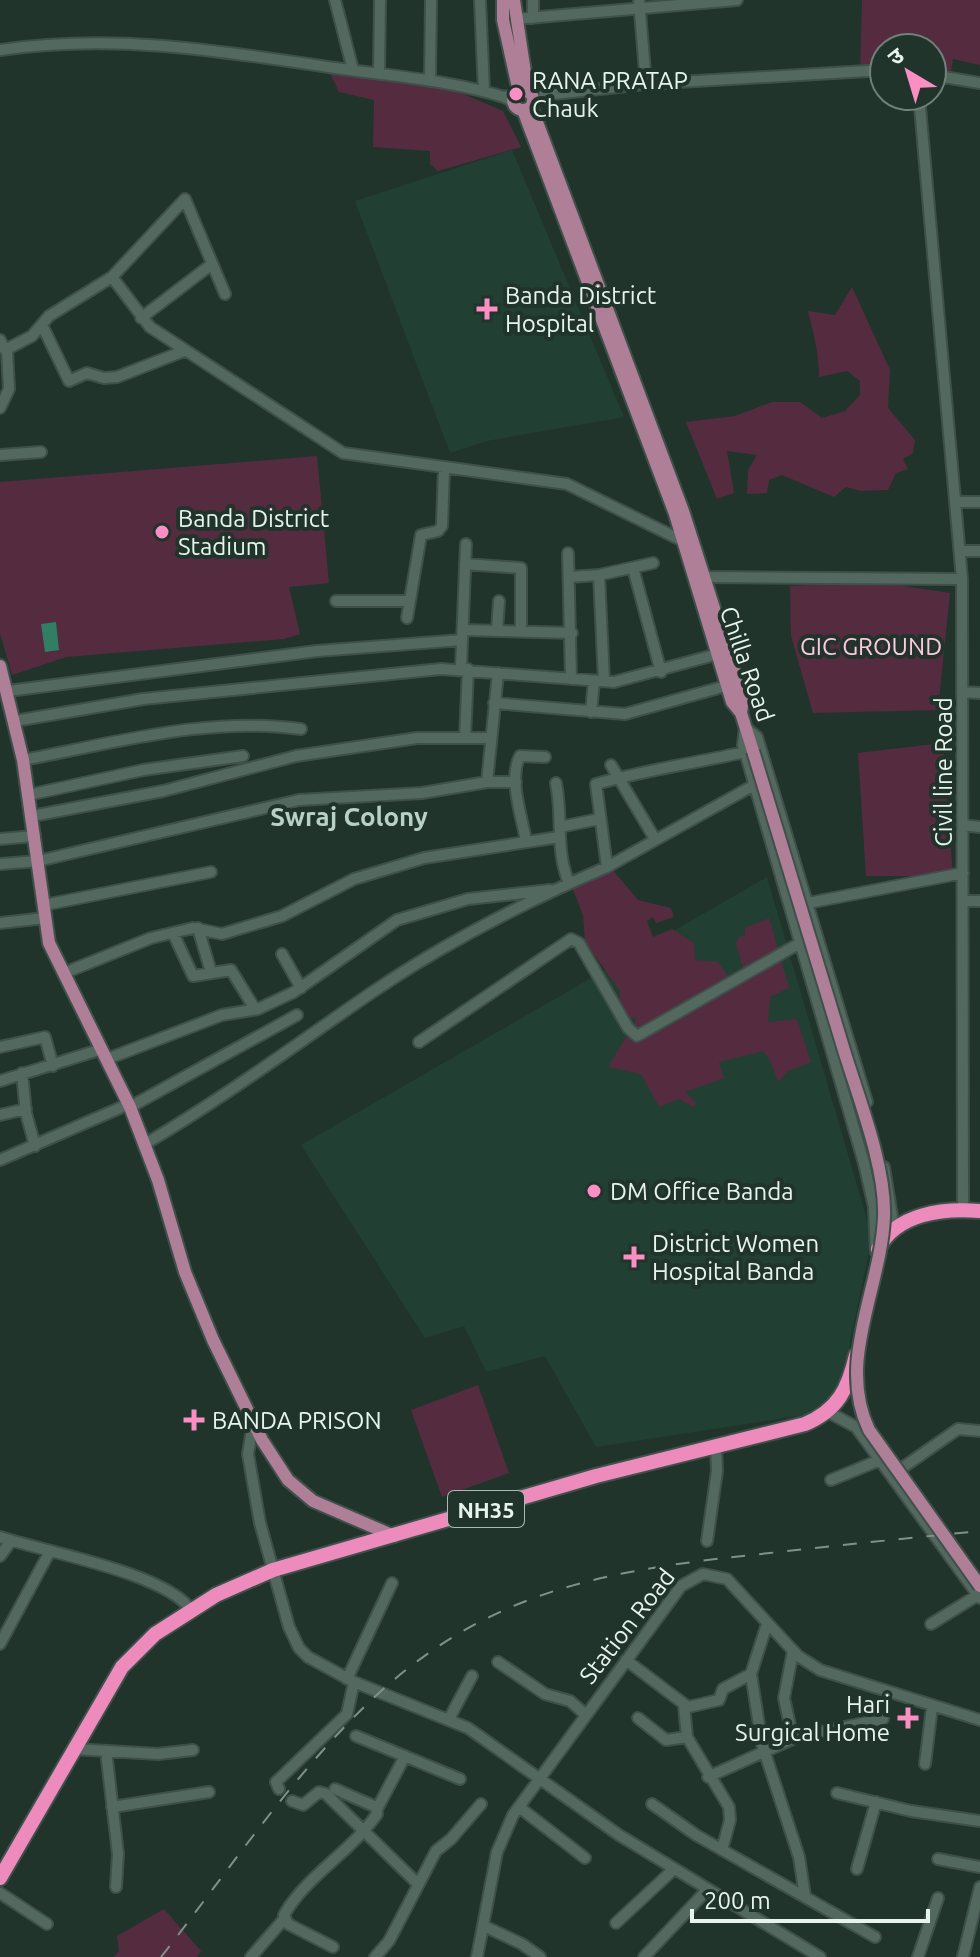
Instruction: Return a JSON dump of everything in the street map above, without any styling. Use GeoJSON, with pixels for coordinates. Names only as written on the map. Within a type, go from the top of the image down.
{"type":"FeatureCollection","features":[{"type":"Feature","properties":{"kind":"highway"},"geometry":{"type":"LineString","coordinates":[[828,1412],[845,1394],[849,1381],[878,1249],[894,1229],[922,1215],[980,1211]]}},
{"type":"Feature","properties":{"kind":"highway","name":"NH35"},"geometry":{"type":"LineString","coordinates":[[0,1878],[130,1658],[155,1634],[191,1610],[273,1570],[596,1476],[778,1433],[828,1412]]}},
{"type":"Feature","properties":{"kind":"main road"},"geometry":{"type":"LineString","coordinates":[[503,0],[503,20],[524,98],[743,699],[741,713]]}},
{"type":"Feature","properties":{"kind":"main road"},"geometry":{"type":"LineString","coordinates":[[514,0],[524,98]]}},
{"type":"Feature","properties":{"kind":"main road","name":"Chilla Road"},"geometry":{"type":"LineString","coordinates":[[594,285],[683,541],[700,578],[726,686],[732,702],[741,713],[749,752],[866,1124],[882,1190],[878,1249]]}},
{"type":"Feature","properties":{"kind":"main road"},"geometry":{"type":"LineString","coordinates":[[0,666],[23,760],[49,943],[145,1144],[199,1311],[274,1461],[299,1491],[335,1512],[394,1536]]}},
{"type":"Feature","properties":{"kind":"main road"},"geometry":{"type":"LineString","coordinates":[[878,1249],[857,1359],[858,1407],[869,1430],[979,1593]]}},
{"type":"Feature","properties":{"kind":"street"},"geometry":{"type":"LineString","coordinates":[[335,0],[353,70]]}},
{"type":"Feature","properties":{"kind":"street"},"geometry":{"type":"LineString","coordinates":[[379,74],[380,0]]}},
{"type":"Feature","properties":{"kind":"street"},"geometry":{"type":"LineString","coordinates":[[430,81],[431,0]]}},
{"type":"Feature","properties":{"kind":"street"},"geometry":{"type":"LineString","coordinates":[[480,0],[484,91]]}},
{"type":"Feature","properties":{"kind":"street"},"geometry":{"type":"LineString","coordinates":[[533,0],[533,18]]}},
{"type":"Feature","properties":{"kind":"street"},"geometry":{"type":"LineString","coordinates":[[516,19],[639,4],[737,0]]}},
{"type":"Feature","properties":{"kind":"street"},"geometry":{"type":"LineString","coordinates":[[639,4],[646,84]]}},
{"type":"Feature","properties":{"kind":"street"},"geometry":{"type":"LineString","coordinates":[[0,50],[126,41],[183,45],[524,98],[646,84],[868,71]]}},
{"type":"Feature","properties":{"kind":"street"},"geometry":{"type":"LineString","coordinates":[[948,78],[980,83]]}},
{"type":"Feature","properties":{"kind":"street","name":"Civil line Road"},"geometry":{"type":"LineString","coordinates":[[920,112],[961,551],[963,1210]]}},
{"type":"Feature","properties":{"kind":"street"},"geometry":{"type":"LineString","coordinates":[[7,351],[32,336],[54,312],[112,277],[185,199],[225,294]]}},
{"type":"Feature","properties":{"kind":"street"},"geometry":{"type":"LineString","coordinates":[[141,318],[212,264]]}},
{"type":"Feature","properties":{"kind":"street"},"geometry":{"type":"LineString","coordinates":[[112,277],[141,318],[184,351],[343,453],[567,484],[683,541]]}},
{"type":"Feature","properties":{"kind":"street"},"geometry":{"type":"LineString","coordinates":[[42,325],[69,381],[87,373],[104,378],[117,377],[184,351]]}},
{"type":"Feature","properties":{"kind":"street"},"geometry":{"type":"LineString","coordinates":[[0,340],[7,351],[9,392],[0,408]]}},
{"type":"Feature","properties":{"kind":"street"},"geometry":{"type":"LineString","coordinates":[[0,455],[41,452]]}},
{"type":"Feature","properties":{"kind":"street"},"geometry":{"type":"LineString","coordinates":[[407,618],[421,535],[438,531],[442,526],[444,468]]}},
{"type":"Feature","properties":{"kind":"street"},"geometry":{"type":"LineString","coordinates":[[956,502],[980,502]]}},
{"type":"Feature","properties":{"kind":"street"},"geometry":{"type":"LineString","coordinates":[[465,738],[462,635],[466,544]]}},
{"type":"Feature","properties":{"kind":"street"},"geometry":{"type":"LineString","coordinates":[[961,551],[980,551]]}},
{"type":"Feature","properties":{"kind":"street"},"geometry":{"type":"LineString","coordinates":[[568,553],[571,679]]}},
{"type":"Feature","properties":{"kind":"street"},"geometry":{"type":"LineString","coordinates":[[570,577],[599,575],[653,563]]}},
{"type":"Feature","properties":{"kind":"street"},"geometry":{"type":"LineString","coordinates":[[465,564],[521,568],[521,632]]}},
{"type":"Feature","properties":{"kind":"street"},"geometry":{"type":"LineString","coordinates":[[633,568],[661,672]]}},
{"type":"Feature","properties":{"kind":"street"},"geometry":{"type":"LineString","coordinates":[[591,712],[599,681],[599,575]]}},
{"type":"Feature","properties":{"kind":"street"},"geometry":{"type":"LineString","coordinates":[[700,578],[962,579]]}},
{"type":"Feature","properties":{"kind":"street"},"geometry":{"type":"LineString","coordinates":[[336,601],[410,601]]}},
{"type":"Feature","properties":{"kind":"street"},"geometry":{"type":"LineString","coordinates":[[497,631],[499,601]]}},
{"type":"Feature","properties":{"kind":"street"},"geometry":{"type":"LineString","coordinates":[[8,691],[497,631],[572,633]]}},
{"type":"Feature","properties":{"kind":"street"},"geometry":{"type":"LineString","coordinates":[[15,721],[143,699],[264,684],[464,668],[599,681],[661,672],[718,654]]}},
{"type":"Feature","properties":{"kind":"street"},"geometry":{"type":"LineString","coordinates":[[487,782],[498,673]]}},
{"type":"Feature","properties":{"kind":"street"},"geometry":{"type":"LineString","coordinates":[[494,703],[625,714],[726,686]]}},
{"type":"Feature","properties":{"kind":"street"},"geometry":{"type":"LineString","coordinates":[[962,692],[980,693]]}},
{"type":"Feature","properties":{"kind":"street"},"geometry":{"type":"LineString","coordinates":[[23,760],[185,731],[252,724],[301,729]]}},
{"type":"Feature","properties":{"kind":"street"},"geometry":{"type":"LineString","coordinates":[[745,727],[757,737],[808,903],[877,1136],[890,1191],[894,1229]]}},
{"type":"Feature","properties":{"kind":"street"},"geometry":{"type":"LineString","coordinates":[[32,816],[163,791],[296,756],[394,741],[490,738]]}},
{"type":"Feature","properties":{"kind":"street"},"geometry":{"type":"LineString","coordinates":[[607,867],[594,786],[618,778],[749,752],[864,1163],[874,1207],[878,1249]]}},
{"type":"Feature","properties":{"kind":"street"},"geometry":{"type":"LineString","coordinates":[[28,795],[143,770],[243,756]]}},
{"type":"Feature","properties":{"kind":"street"},"geometry":{"type":"LineString","coordinates":[[526,841],[516,782],[517,758],[545,757]]}},
{"type":"Feature","properties":{"kind":"street"},"geometry":{"type":"LineString","coordinates":[[611,765],[655,839]]}},
{"type":"Feature","properties":{"kind":"street"},"geometry":{"type":"LineString","coordinates":[[0,864],[38,861],[299,800],[422,793],[487,782],[516,782]]}},
{"type":"Feature","properties":{"kind":"street"},"geometry":{"type":"LineString","coordinates":[[556,783],[562,810],[559,856],[569,883]]}},
{"type":"Feature","properties":{"kind":"street"},"geometry":{"type":"LineString","coordinates":[[145,1144],[228,1094],[389,982],[553,890],[607,867],[756,784]]}},
{"type":"Feature","properties":{"kind":"street"},"geometry":{"type":"LineString","coordinates":[[64,973],[141,941],[173,933],[198,928],[222,934],[297,910],[319,894],[354,879],[424,858],[526,841],[599,819]]}},
{"type":"Feature","properties":{"kind":"street"},"geometry":{"type":"LineString","coordinates":[[963,825],[980,827]]}},
{"type":"Feature","properties":{"kind":"street"},"geometry":{"type":"LineString","coordinates":[[0,839],[35,836]]}},
{"type":"Feature","properties":{"kind":"street"},"geometry":{"type":"LineString","coordinates":[[0,923],[79,901],[211,872]]}},
{"type":"Feature","properties":{"kind":"street"},"geometry":{"type":"LineString","coordinates":[[808,903],[963,873]]}},
{"type":"Feature","properties":{"kind":"street"},"geometry":{"type":"LineString","coordinates":[[0,1081],[104,1054],[222,1015],[255,1009],[301,988],[397,920],[468,899],[553,890]]}},
{"type":"Feature","properties":{"kind":"street"},"geometry":{"type":"LineString","coordinates":[[963,901],[980,901]]}},
{"type":"Feature","properties":{"kind":"street"},"geometry":{"type":"LineString","coordinates":[[198,928],[211,972]]}},
{"type":"Feature","properties":{"kind":"street"},"geometry":{"type":"LineString","coordinates":[[173,933],[193,976],[234,971],[255,1009]]}},
{"type":"Feature","properties":{"kind":"street"},"geometry":{"type":"LineString","coordinates":[[419,1042],[571,939],[579,943],[628,1028],[637,1036],[800,943]]}},
{"type":"Feature","properties":{"kind":"street"},"geometry":{"type":"LineString","coordinates":[[282,954],[301,988]]}},
{"type":"Feature","properties":{"kind":"street"},"geometry":{"type":"LineString","coordinates":[[0,1160],[129,1106],[297,1015]]}},
{"type":"Feature","properties":{"kind":"street"},"geometry":{"type":"LineString","coordinates":[[0,1047],[45,1037],[53,1066]]}},
{"type":"Feature","properties":{"kind":"street"},"geometry":{"type":"LineString","coordinates":[[22,1073],[35,1146]]}},
{"type":"Feature","properties":{"kind":"street"},"geometry":{"type":"LineString","coordinates":[[0,1115],[26,1109]]}},
{"type":"Feature","properties":{"kind":"street"},"geometry":{"type":"LineString","coordinates":[[828,1412],[856,1427],[979,1593],[931,1624]]}},
{"type":"Feature","properties":{"kind":"street"},"geometry":{"type":"LineString","coordinates":[[253,1423],[248,1454],[273,1570],[299,1648],[351,1680],[468,1728],[674,1869],[820,1957]]}},
{"type":"Feature","properties":{"kind":"street"},"geometry":{"type":"LineString","coordinates":[[891,1476],[958,1429],[980,1431]]}},
{"type":"Feature","properties":{"kind":"street"},"geometry":{"type":"LineString","coordinates":[[707,1541],[717,1471],[716,1447]]}},
{"type":"Feature","properties":{"kind":"street"},"geometry":{"type":"LineString","coordinates":[[831,1480],[880,1460]]}},
{"type":"Feature","properties":{"kind":"street"},"geometry":{"type":"LineString","coordinates":[[0,1537],[131,1574],[179,1596],[191,1610]]}},
{"type":"Feature","properties":{"kind":"street"},"geometry":{"type":"LineString","coordinates":[[0,1556],[11,1541]]}},
{"type":"Feature","properties":{"kind":"street"},"geometry":{"type":"LineString","coordinates":[[0,1644],[49,1553]]}},
{"type":"Feature","properties":{"kind":"street"},"geometry":{"type":"LineString","coordinates":[[970,1563],[980,1578]]}},
{"type":"Feature","properties":{"kind":"street","name":"Station Road"},"geometry":{"type":"LineString","coordinates":[[477,1957],[486,1927],[497,1852],[504,1833],[539,1779],[681,1586],[696,1575],[710,1573],[727,1579],[793,1651],[820,1670],[980,1720]]}},
{"type":"Feature","properties":{"kind":"street"},"geometry":{"type":"LineString","coordinates":[[279,1789],[276,1782],[347,1714],[351,1680],[392,1583]]}},
{"type":"Feature","properties":{"kind":"street"},"geometry":{"type":"LineString","coordinates":[[767,1624],[751,1674],[764,1752],[799,1857],[805,1896]]}},
{"type":"Feature","properties":{"kind":"street"},"geometry":{"type":"LineString","coordinates":[[793,1651],[784,1698],[793,1739]]}},
{"type":"Feature","properties":{"kind":"street"},"geometry":{"type":"LineString","coordinates":[[626,1660],[684,1706],[687,1737],[730,1814],[722,1850]]}},
{"type":"Feature","properties":{"kind":"street"},"geometry":{"type":"LineString","coordinates":[[498,1662],[545,1694],[570,1701],[586,1715]]}},
{"type":"Feature","properties":{"kind":"street"},"geometry":{"type":"LineString","coordinates":[[684,1706],[719,1700],[723,1689],[751,1674]]}},
{"type":"Feature","properties":{"kind":"street"},"geometry":{"type":"LineString","coordinates":[[449,1719],[472,1676]]}},
{"type":"Feature","properties":{"kind":"street"},"geometry":{"type":"LineString","coordinates":[[925,1764],[932,1707]]}},
{"type":"Feature","properties":{"kind":"street"},"geometry":{"type":"LineString","coordinates":[[638,1718],[666,1740],[687,1737]]}},
{"type":"Feature","properties":{"kind":"street"},"geometry":{"type":"LineString","coordinates":[[708,1777],[793,1739],[883,1719]]}},
{"type":"Feature","properties":{"kind":"street"},"geometry":{"type":"LineString","coordinates":[[356,1736],[460,1779]]}},
{"type":"Feature","properties":{"kind":"street"},"geometry":{"type":"LineString","coordinates":[[74,1749],[158,1754],[193,1750]]}},
{"type":"Feature","properties":{"kind":"street"},"geometry":{"type":"LineString","coordinates":[[106,1751],[107,1788],[118,1854],[116,1887]]}},
{"type":"Feature","properties":{"kind":"street"},"geometry":{"type":"LineString","coordinates":[[251,1957],[284,1919],[302,1889],[365,1832],[385,1801],[405,1756]]}},
{"type":"Feature","properties":{"kind":"street"},"geometry":{"type":"LineString","coordinates":[[335,1789],[377,1809]]}},
{"type":"Feature","properties":{"kind":"street"},"geometry":{"type":"LineString","coordinates":[[112,1807],[209,1792]]}},
{"type":"Feature","properties":{"kind":"street"},"geometry":{"type":"LineString","coordinates":[[292,1801],[303,1805],[322,1792],[418,1884]]}},
{"type":"Feature","properties":{"kind":"street"},"geometry":{"type":"LineString","coordinates":[[837,1793],[980,1821]]}},
{"type":"Feature","properties":{"kind":"street"},"geometry":{"type":"LineString","coordinates":[[857,1869],[876,1802]]}},
{"type":"Feature","properties":{"kind":"street"},"geometry":{"type":"LineString","coordinates":[[375,1957],[389,1941],[440,1847],[451,1839],[481,1804]]}},
{"type":"Feature","properties":{"kind":"street"},"geometry":{"type":"LineString","coordinates":[[652,1804],[722,1850],[875,1937]]}},
{"type":"Feature","properties":{"kind":"street"},"geometry":{"type":"LineString","coordinates":[[519,1807],[585,1858]]}},
{"type":"Feature","properties":{"kind":"street"},"geometry":{"type":"LineString","coordinates":[[938,1859],[980,1867]]}},
{"type":"Feature","properties":{"kind":"street"},"geometry":{"type":"LineString","coordinates":[[616,1923],[674,1869]]}},
{"type":"Feature","properties":{"kind":"street"},"geometry":{"type":"LineString","coordinates":[[963,1957],[975,1937],[980,1887]]}},
{"type":"Feature","properties":{"kind":"street"},"geometry":{"type":"LineString","coordinates":[[644,1957],[707,1890]]}},
{"type":"Feature","properties":{"kind":"street"},"geometry":{"type":"LineString","coordinates":[[0,1893],[47,1924]]}},
{"type":"Feature","properties":{"kind":"street"},"geometry":{"type":"LineString","coordinates":[[918,1957],[938,1898]]}},
{"type":"Feature","properties":{"kind":"street"},"geometry":{"type":"LineString","coordinates":[[284,1919],[333,1947]]}},
{"type":"Feature","properties":{"kind":"street"},"geometry":{"type":"LineString","coordinates":[[486,1927],[522,1944],[540,1957]]}},
{"type":"Feature","properties":{"kind":"shaded area","name":"Banda District Hospital"},"geometry":{"type":"Polygon","coordinates":[[[512,150],[624,417],[487,441],[450,453],[355,201],[512,150]]]}},
{"type":"Feature","properties":{"kind":"shaded area"},"geometry":{"type":"Polygon","coordinates":[[[56,622],[59,650],[45,652],[41,624],[56,622]]]}},
{"type":"Feature","properties":{"kind":"shaded area","name":"DM Office Banda"},"geometry":{"type":"Polygon","coordinates":[[[767,877],[872,1237],[840,1392],[804,1415],[596,1447],[545,1356],[486,1372],[464,1326],[425,1338],[301,1145],[767,877]]]}},
{"type":"Feature","properties":{"kind":"green space"},"geometry":{"type":"Polygon","coordinates":[[[862,0],[980,0],[980,65],[953,59],[948,81],[948,32],[868,32],[868,74],[860,73],[862,0]]]}},
{"type":"Feature","properties":{"kind":"green space"},"geometry":{"type":"Polygon","coordinates":[[[329,71],[451,84],[454,90],[503,111],[521,147],[438,171],[430,164],[430,151],[373,147],[374,100],[339,92],[329,71]]]}},
{"type":"Feature","properties":{"kind":"green space"},"geometry":{"type":"Polygon","coordinates":[[[852,287],[890,370],[888,408],[915,440],[913,453],[903,459],[908,469],[896,473],[888,490],[861,491],[846,487],[834,497],[782,475],[769,480],[767,493],[747,494],[748,470],[757,455],[727,451],[734,493],[717,499],[686,422],[735,416],[772,402],[800,402],[822,418],[845,411],[860,395],[860,381],[847,371],[819,377],[808,311],[835,315],[852,287]]]}},
{"type":"Feature","properties":{"kind":"green space","name":"Banda District Stadium"},"geometry":{"type":"Polygon","coordinates":[[[317,456],[329,583],[289,587],[300,634],[284,639],[66,657],[12,675],[0,633],[0,482],[317,456]]]}},
{"type":"Feature","properties":{"kind":"green space","name":"GIC GROUND"},"geometry":{"type":"Polygon","coordinates":[[[877,582],[950,593],[938,710],[813,713],[791,636],[790,586],[877,582]]]}},
{"type":"Feature","properties":{"kind":"green space"},"geometry":{"type":"Polygon","coordinates":[[[943,743],[953,876],[866,876],[858,753],[943,743]]]}},
{"type":"Feature","properties":{"kind":"green space"},"geometry":{"type":"Polygon","coordinates":[[[611,868],[638,900],[671,908],[674,917],[656,923],[653,917],[647,921],[653,937],[672,929],[694,943],[695,960],[718,962],[732,982],[746,978],[736,943],[739,937],[745,935],[745,928],[769,918],[789,988],[770,997],[768,1022],[797,1019],[811,1062],[788,1071],[778,1082],[763,1051],[719,1062],[724,1078],[685,1092],[696,1103],[694,1107],[679,1099],[659,1107],[641,1074],[608,1067],[637,1019],[619,1016],[620,991],[585,942],[583,915],[572,887],[611,868]]]}},
{"type":"Feature","properties":{"kind":"green space"},"geometry":{"type":"Polygon","coordinates":[[[478,1385],[509,1473],[442,1497],[411,1410],[478,1385]]]}},
{"type":"Feature","properties":{"kind":"green space"},"geometry":{"type":"Polygon","coordinates":[[[164,1909],[201,1951],[197,1957],[114,1957],[119,1951],[117,1936],[164,1909]]]}},
{"type":"Feature","properties":{"kind":"railway"},"geometry":{"type":"LineString","coordinates":[[161,1957],[320,1753],[380,1692],[424,1656],[469,1627],[515,1605],[563,1588],[662,1566],[980,1531]]}},
{"type":"Feature","properties":{"kind":"place","name":"RANA PRATAP Chauk"},"geometry":{"type":"Point","coordinates":[516,94]}},
{"type":"Feature","properties":{"kind":"place","name":"Banda District Hospital"},"geometry":{"type":"Point","coordinates":[487,309]}},
{"type":"Feature","properties":{"kind":"place","name":"Banda District Stadium"},"geometry":{"type":"Point","coordinates":[162,532]}},
{"type":"Feature","properties":{"kind":"place","name":"DM Office Banda"},"geometry":{"type":"Point","coordinates":[594,1191]}},
{"type":"Feature","properties":{"kind":"place","name":"District Women Hospital Banda"},"geometry":{"type":"Point","coordinates":[634,1257]}},
{"type":"Feature","properties":{"kind":"place","name":"BANDA PRISON"},"geometry":{"type":"Point","coordinates":[194,1420]}},
{"type":"Feature","properties":{"kind":"place","name":"Hari Surgical Home"},"geometry":{"type":"Point","coordinates":[908,1718]}},
{"type":"Feature","properties":{"kind":"district","name":"Swraj Colony"},"geometry":{"type":"Point","coordinates":[349,816]}}]}
